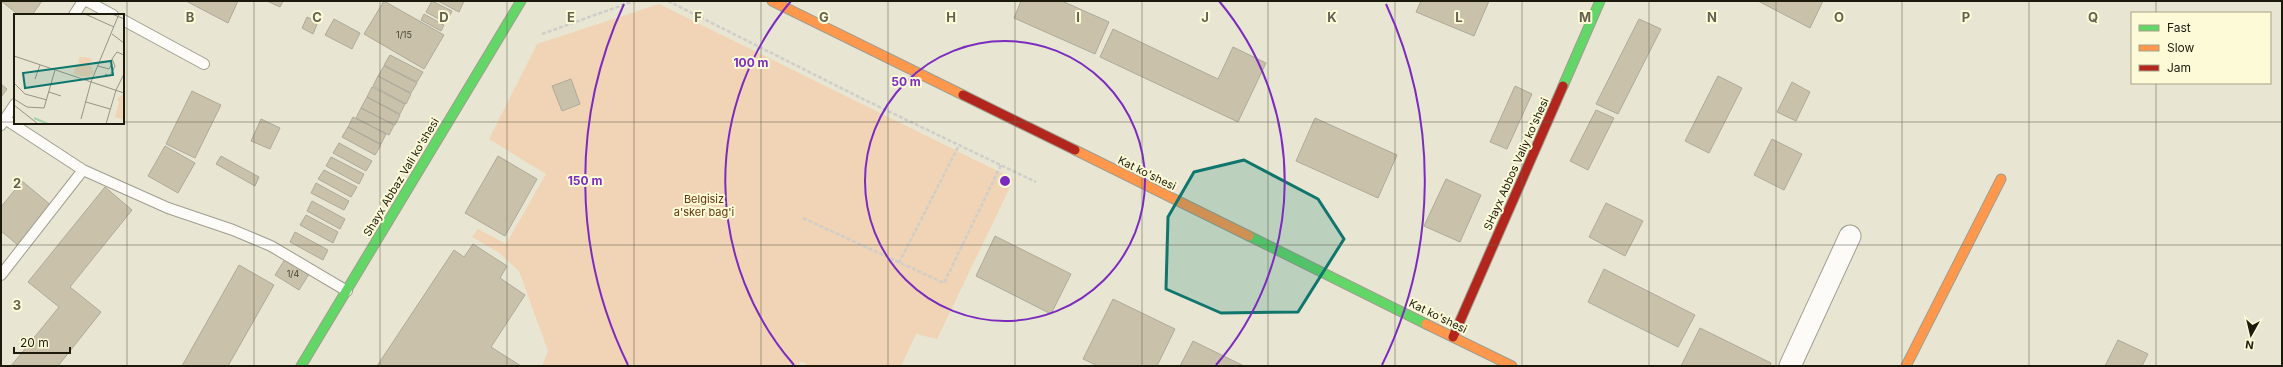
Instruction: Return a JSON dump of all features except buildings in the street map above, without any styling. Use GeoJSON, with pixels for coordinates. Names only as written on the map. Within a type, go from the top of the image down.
{"type":"FeatureCollection","features":[{"type":"Feature","properties":{"kind":"street","name":"Shayx Abbaz Vali ko'shesi"},"geometry":{"type":"LineString","coordinates":[[301,366],[521,1]]}},
{"type":"Feature","properties":{"kind":"street","name":"Kat ko'shesi"},"geometry":{"type":"LineString","coordinates":[[772,1],[1512,366]]}},
{"type":"Feature","properties":{"kind":"street","name":"SHayx Abbos Valiy ko'shesi"},"geometry":{"type":"LineString","coordinates":[[1453,337],[1600,1]]}},
{"type":"Feature","properties":{"kind":"street"},"geometry":{"type":"LineString","coordinates":[[1906,366],[2001,179]]}},
{"type":"Feature","properties":{"kind":"street"},"geometry":{"type":"LineString","coordinates":[[1790,366],[1850,236]]}},
{"type":"Feature","properties":{"kind":"lane"},"geometry":{"type":"LineString","coordinates":[[75,14],[83,1]]}},
{"type":"Feature","properties":{"kind":"lane"},"geometry":{"type":"LineString","coordinates":[[87,1],[111,14]]}},
{"type":"Feature","properties":{"kind":"lane"},"geometry":{"type":"LineString","coordinates":[[124,21],[204,64]]}},
{"type":"Feature","properties":{"kind":"lane"},"geometry":{"type":"LineString","coordinates":[[14,106],[3,122],[83,170],[168,208],[233,230],[271,246],[347,291]]}},
{"type":"Feature","properties":{"kind":"lane"},"geometry":{"type":"LineString","coordinates":[[1,275],[83,170]]}},
{"type":"Feature","properties":{"kind":"path"},"geometry":{"type":"LineString","coordinates":[[542,34],[634,1]]}},
{"type":"Feature","properties":{"kind":"path"},"geometry":{"type":"LineString","coordinates":[[668,1],[1036,182]]}},
{"type":"Feature","properties":{"kind":"path"},"geometry":{"type":"LineString","coordinates":[[900,263],[959,145]]}},
{"type":"Feature","properties":{"kind":"path"},"geometry":{"type":"LineString","coordinates":[[803,218],[944,284],[1001,165]]}},
{"type":"Feature","properties":{"kind":"highlighted area"},"geometry":{"type":"Polygon","coordinates":[[[1244,160],[1318,199],[1344,239],[1298,312],[1221,313],[1166,289],[1168,217],[1194,172],[1244,160]]]}},
{"type":"Feature","properties":{"kind":"green space","name":"Belgisiz a'sker bag'i"},"geometry":{"type":"Polygon","coordinates":[[[659,4],[1014,179],[937,339],[916,334],[901,366],[809,366],[801,361],[799,366],[542,366],[548,351],[519,271],[498,252],[472,237],[478,229],[506,244],[546,174],[489,139],[537,44],[659,4]]]}},
{"type":"Feature","properties":{"kind":"traffic: fast"},"geometry":{"type":"LineString","coordinates":[[301,366],[521,1]]}},
{"type":"Feature","properties":{"kind":"traffic: fast"},"geometry":{"type":"LineString","coordinates":[[1563,86],[1600,1]]}},
{"type":"Feature","properties":{"kind":"traffic: fast"},"geometry":{"type":"LineString","coordinates":[[1249,236],[1426,324]]}},
{"type":"Feature","properties":{"kind":"traffic: slow"},"geometry":{"type":"LineString","coordinates":[[772,1],[963,95]]}},
{"type":"Feature","properties":{"kind":"traffic: slow"},"geometry":{"type":"LineString","coordinates":[[1075,150],[1249,236]]}},
{"type":"Feature","properties":{"kind":"traffic: slow"},"geometry":{"type":"LineString","coordinates":[[1906,366],[2001,179]]}},
{"type":"Feature","properties":{"kind":"traffic: slow"},"geometry":{"type":"LineString","coordinates":[[1426,324],[1512,366]]}},
{"type":"Feature","properties":{"kind":"traffic: jam"},"geometry":{"type":"LineString","coordinates":[[1453,337],[1563,86]]}},
{"type":"Feature","properties":{"kind":"traffic: jam"},"geometry":{"type":"LineString","coordinates":[[963,95],[1075,150]]}}]}
